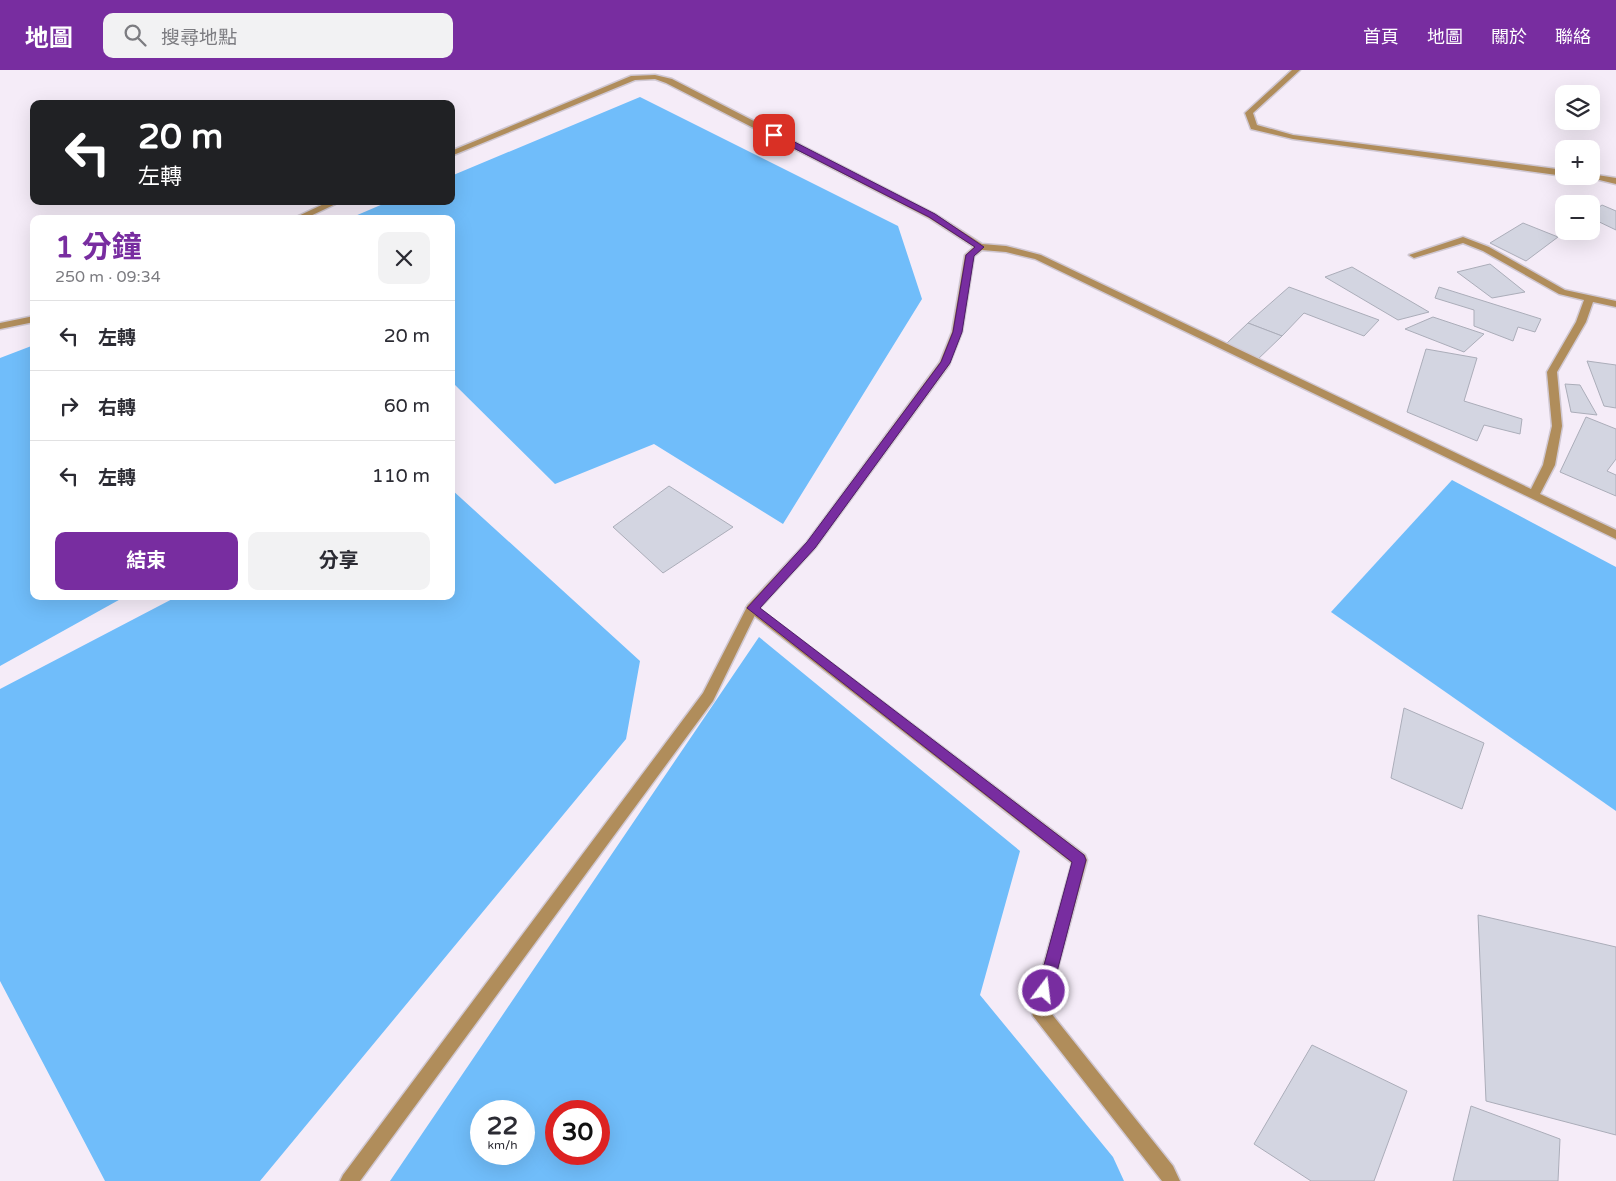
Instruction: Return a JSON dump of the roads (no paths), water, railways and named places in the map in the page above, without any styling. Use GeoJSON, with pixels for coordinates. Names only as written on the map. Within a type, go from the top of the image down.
{"type":"FeatureCollection","features":[{"type":"Feature","properties":{"kind":"street"},"geometry":{"type":"LineString","coordinates":[[1296,70],[1249,112],[1254,127],[1293,137],[1555,171]]}},
{"type":"Feature","properties":{"kind":"street"},"geometry":{"type":"LineString","coordinates":[[455,152],[634,78],[655,77],[669,81],[932,216],[980,247],[1006,249],[1038,257],[1616,535]]}},
{"type":"Feature","properties":{"kind":"street"},"geometry":{"type":"LineString","coordinates":[[1600,178],[1616,181]]}},
{"type":"Feature","properties":{"kind":"street"},"geometry":{"type":"LineString","coordinates":[[305,215],[329,205]]}},
{"type":"Feature","properties":{"kind":"street"},"geometry":{"type":"LineString","coordinates":[[1414,255],[1463,240],[1486,249],[1562,292],[1616,304]]}},
{"type":"Feature","properties":{"kind":"street"},"geometry":{"type":"LineString","coordinates":[[350,1181],[708,697],[752,608],[811,545],[945,363],[957,332],[970,255],[980,247]]}},
{"type":"Feature","properties":{"kind":"street"},"geometry":{"type":"LineString","coordinates":[[1534,494],[1549,465],[1557,426],[1552,372],[1581,322],[1590,298]]}},
{"type":"Feature","properties":{"kind":"street"},"geometry":{"type":"LineString","coordinates":[[0,326],[30,320]]}},
{"type":"Feature","properties":{"kind":"street"},"geometry":{"type":"LineString","coordinates":[[752,608],[1080,860],[1039,1010],[1167,1172],[1171,1181]]}},
{"type":"Feature","properties":{"kind":"water"},"geometry":{"type":"Polygon","coordinates":[[[640,97],[898,226],[922,299],[783,524],[654,444],[555,484],[455,385],[455,215],[357,215],[381,205],[455,205],[455,174],[640,97]]]}},
{"type":"Feature","properties":{"kind":"water"},"geometry":{"type":"Polygon","coordinates":[[[30,347],[30,600],[119,600],[0,666],[0,358],[30,347]]]}},
{"type":"Feature","properties":{"kind":"water"},"geometry":{"type":"Polygon","coordinates":[[[1452,480],[1616,567],[1616,811],[1331,612],[1452,480]]]}},
{"type":"Feature","properties":{"kind":"water"},"geometry":{"type":"Polygon","coordinates":[[[455,493],[640,661],[626,739],[260,1181],[105,1181],[0,981],[0,689],[170,600],[455,600],[455,493]]]}},
{"type":"Feature","properties":{"kind":"water"},"geometry":{"type":"Polygon","coordinates":[[[759,637],[1020,851],[980,995],[1113,1157],[1124,1181],[390,1181],[759,637]]]}}]}
